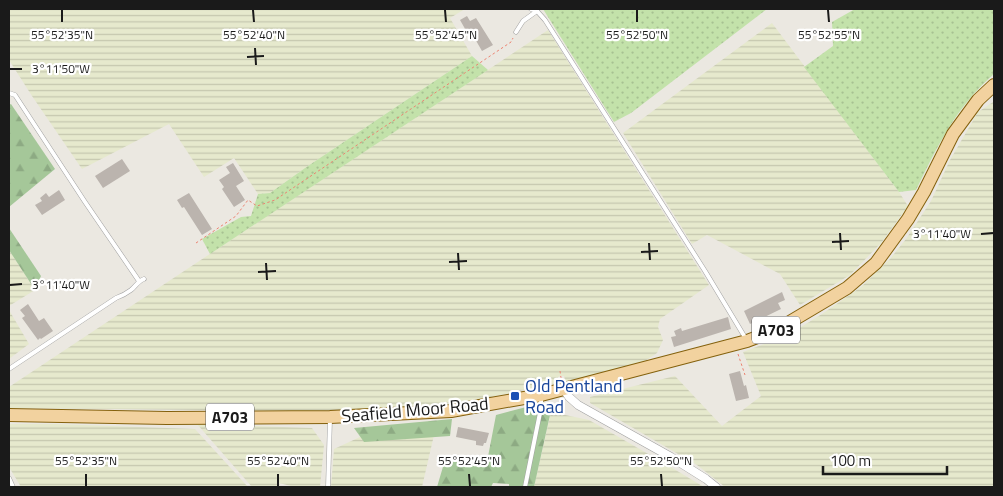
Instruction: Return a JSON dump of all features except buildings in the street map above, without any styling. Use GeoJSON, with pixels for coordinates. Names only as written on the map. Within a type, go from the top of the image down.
{"type":"FeatureCollection","features":[{"type":"Feature","properties":{"kind":"main road","name":"Seafield Moor Road"},"geometry":{"type":"LineString","coordinates":[[9,415],[167,418],[330,417],[451,411],[541,396],[741,343],[778,329],[847,288],[876,263],[924,192],[953,134],[978,100],[994,85]]}},
{"type":"Feature","properties":{"kind":"street"},"geometry":{"type":"LineString","coordinates":[[564,390],[568,397],[578,405],[671,457],[716,487]]}},
{"type":"Feature","properties":{"kind":"lane"},"geometry":{"type":"LineString","coordinates":[[531,9],[537,11],[545,20],[694,255],[741,343]]}},
{"type":"Feature","properties":{"kind":"lane"},"geometry":{"type":"LineString","coordinates":[[516,32],[523,21],[537,11]]}},
{"type":"Feature","properties":{"kind":"lane"},"geometry":{"type":"LineString","coordinates":[[9,93],[16,95],[139,281]]}},
{"type":"Feature","properties":{"kind":"lane"},"geometry":{"type":"LineString","coordinates":[[9,369],[116,298],[133,289],[139,281],[144,279]]}},
{"type":"Feature","properties":{"kind":"lane"},"geometry":{"type":"LineString","coordinates":[[525,487],[541,408],[541,396]]}},
{"type":"Feature","properties":{"kind":"lane"},"geometry":{"type":"LineString","coordinates":[[328,487],[330,417]]}},
{"type":"Feature","properties":{"kind":"lane"},"geometry":{"type":"LineString","coordinates":[[9,478],[14,487]]}},
{"type":"Feature","properties":{"kind":"path"},"geometry":{"type":"LineString","coordinates":[[196,243],[236,216],[248,200],[257,206],[276,200],[511,42],[516,32]]}},
{"type":"Feature","properties":{"kind":"path"},"geometry":{"type":"LineString","coordinates":[[741,343],[745,375]]}},
{"type":"Feature","properties":{"kind":"green space"},"geometry":{"type":"Polygon","coordinates":[[[9,9],[465,9],[450,18],[472,56],[270,193],[258,194],[234,158],[204,177],[169,124],[82,169],[9,60],[9,9]]]}},
{"type":"Feature","properties":{"kind":"green space"},"geometry":{"type":"Polygon","coordinates":[[[543,9],[767,9],[631,113],[614,122],[543,9]]]}},
{"type":"Feature","properties":{"kind":"green space"},"geometry":{"type":"Polygon","coordinates":[[[855,9],[994,9],[994,74],[958,113],[940,142],[916,190],[899,192],[804,67],[833,46],[832,22],[855,9]]]}},
{"type":"Feature","properties":{"kind":"green space"},"geometry":{"type":"Polygon","coordinates":[[[772,23],[908,206],[881,243],[850,275],[800,305],[780,274],[707,235],[692,244],[623,133],[772,23]]]}},
{"type":"Feature","properties":{"kind":"green space"},"geometry":{"type":"Polygon","coordinates":[[[548,30],[709,285],[660,319],[658,327],[663,340],[657,353],[639,365],[566,383],[564,376],[561,376],[558,377],[559,383],[475,400],[405,408],[304,411],[9,408],[9,387],[548,30]]]}},
{"type":"Feature","properties":{"kind":"green space"},"geometry":{"type":"Polygon","coordinates":[[[472,56],[488,70],[210,254],[202,239],[241,217],[251,216],[258,194],[270,193],[472,56]]]}},
{"type":"Feature","properties":{"kind":"green space"},"geometry":{"type":"Polygon","coordinates":[[[993,102],[994,487],[725,487],[697,465],[590,403],[590,397],[675,376],[722,426],[761,396],[743,352],[788,335],[822,314],[861,287],[890,259],[906,239],[931,201],[950,160],[978,112],[993,102]]]}},
{"type":"Feature","properties":{"kind":"green space"},"geometry":{"type":"Polygon","coordinates":[[[11,104],[55,169],[9,207],[9,105],[11,104]]]}},
{"type":"Feature","properties":{"kind":"green space"},"geometry":{"type":"Polygon","coordinates":[[[9,228],[41,276],[35,290],[9,250],[9,228]]]}},
{"type":"Feature","properties":{"kind":"green space"},"geometry":{"type":"Polygon","coordinates":[[[9,250],[35,290],[9,306],[9,250]]]}},
{"type":"Feature","properties":{"kind":"green space"},"geometry":{"type":"Polygon","coordinates":[[[9,310],[29,344],[9,359],[9,310]]]}},
{"type":"Feature","properties":{"kind":"green space"},"geometry":{"type":"Polygon","coordinates":[[[534,405],[552,406],[534,487],[509,487],[509,484],[493,483],[491,487],[437,487],[445,460],[486,467],[496,415],[534,405]]]}},
{"type":"Feature","properties":{"kind":"green space"},"geometry":{"type":"Polygon","coordinates":[[[551,412],[589,420],[704,487],[534,487],[551,412]]]}},
{"type":"Feature","properties":{"kind":"green space"},"geometry":{"type":"Polygon","coordinates":[[[452,419],[450,436],[364,442],[354,428],[452,419]]]}},
{"type":"Feature","properties":{"kind":"green space"},"geometry":{"type":"Polygon","coordinates":[[[9,424],[195,429],[248,487],[21,487],[9,467],[9,424]]]}},
{"type":"Feature","properties":{"kind":"green space"},"geometry":{"type":"Polygon","coordinates":[[[197,424],[312,428],[324,445],[320,487],[295,487],[279,483],[280,487],[252,487],[197,424]]]}},
{"type":"Feature","properties":{"kind":"green space"},"geometry":{"type":"Polygon","coordinates":[[[434,435],[422,487],[331,487],[334,449],[360,437],[434,435]]]}},
{"type":"Feature","properties":{"kind":"place","name":"Old Pentland Road"},"geometry":{"type":"Point","coordinates":[515,396]}}]}
